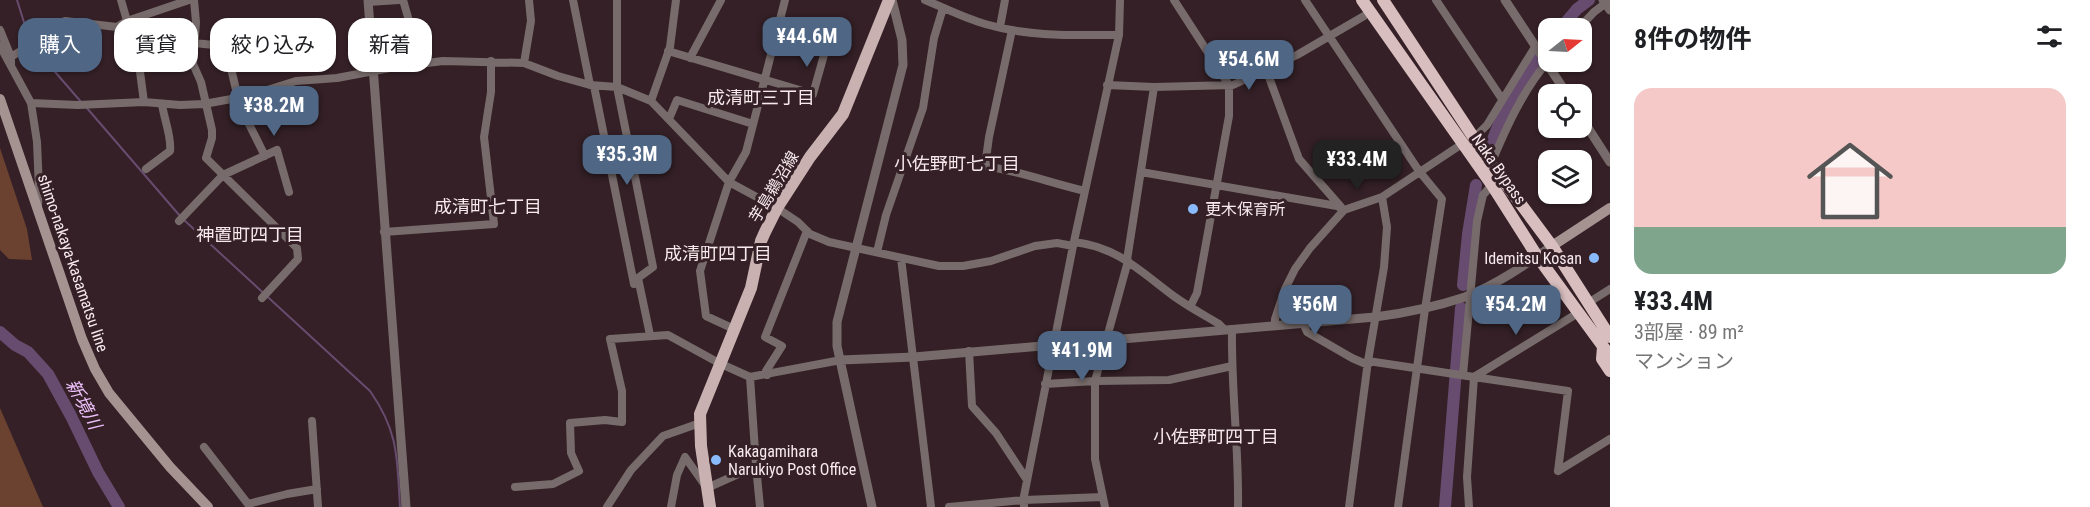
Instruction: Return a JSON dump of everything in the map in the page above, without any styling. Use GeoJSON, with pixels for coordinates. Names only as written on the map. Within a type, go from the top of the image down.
{"type":"FeatureCollection","features":[{"type":"Feature","properties":{"kind":"highway","name":"Naka Bypass"},"geometry":{"type":"LineString","coordinates":[[1362,0],[1492,185],[1537,256],[1578,314],[1606,341]]}},
{"type":"Feature","properties":{"kind":"highway","name":"Naka Bypass"},"geometry":{"type":"LineString","coordinates":[[1383,0],[1491,164],[1552,246],[1591,308],[1606,341],[1610,356]]}},
{"type":"Feature","properties":{"kind":"highway"},"geometry":{"type":"LineString","coordinates":[[1591,308],[1610,325]]}},
{"type":"Feature","properties":{"kind":"highway"},"geometry":{"type":"LineString","coordinates":[[1606,341],[1602,359],[1610,370]]}},
{"type":"Feature","properties":{"kind":"main road","name":"芋島鵜沼線"},"geometry":{"type":"LineString","coordinates":[[710,507],[700,414],[751,288],[761,241],[777,208],[810,157],[843,114],[890,0]]}},
{"type":"Feature","properties":{"kind":"main road","name":"shimo-nakaya-kasamatsu line"},"geometry":{"type":"LineString","coordinates":[[0,99],[82,339],[95,369],[109,393],[122,409],[170,467],[208,507]]}},
{"type":"Feature","properties":{"kind":"main road"},"geometry":{"type":"LineString","coordinates":[[1552,246],[1610,208]]}},
{"type":"Feature","properties":{"kind":"street"},"geometry":{"type":"LineString","coordinates":[[121,0],[129,18]]}},
{"type":"Feature","properties":{"kind":"street"},"geometry":{"type":"LineString","coordinates":[[136,18],[189,0]]}},
{"type":"Feature","properties":{"kind":"street"},"geometry":{"type":"LineString","coordinates":[[194,0],[196,18]]}},
{"type":"Feature","properties":{"kind":"street"},"geometry":{"type":"LineString","coordinates":[[369,18],[368,1],[401,0],[408,18]]}},
{"type":"Feature","properties":{"kind":"street"},"geometry":{"type":"LineString","coordinates":[[524,63],[531,21],[529,0]]}},
{"type":"Feature","properties":{"kind":"street"},"geometry":{"type":"LineString","coordinates":[[573,0],[638,301],[642,300]]}},
{"type":"Feature","properties":{"kind":"street"},"geometry":{"type":"LineString","coordinates":[[617,0],[617,87],[651,255],[652,267],[638,278],[650,335]]}},
{"type":"Feature","properties":{"kind":"street"},"geometry":{"type":"LineString","coordinates":[[651,101],[668,51],[676,0]]}},
{"type":"Feature","properties":{"kind":"street"},"geometry":{"type":"LineString","coordinates":[[690,58],[721,0]]}},
{"type":"Feature","properties":{"kind":"street"},"geometry":{"type":"LineString","coordinates":[[734,329],[706,316],[700,271],[729,182],[746,152],[785,0]]}},
{"type":"Feature","properties":{"kind":"street"},"geometry":{"type":"LineString","coordinates":[[872,507],[837,346],[837,322],[903,65],[902,40],[890,0]]}},
{"type":"Feature","properties":{"kind":"street"},"geometry":{"type":"LineString","coordinates":[[925,0],[935,2],[943,8],[985,24],[1012,30],[1042,34],[1119,35]]}},
{"type":"Feature","properties":{"kind":"street"},"geometry":{"type":"LineString","coordinates":[[1000,27],[1005,0]]}},
{"type":"Feature","properties":{"kind":"street"},"geometry":{"type":"LineString","coordinates":[[1024,503],[1073,244],[1119,35],[1120,0]]}},
{"type":"Feature","properties":{"kind":"street"},"geometry":{"type":"LineString","coordinates":[[1174,0],[1229,85],[1229,116],[1197,293],[1190,307]]}},
{"type":"Feature","properties":{"kind":"street"},"geometry":{"type":"LineString","coordinates":[[1305,0],[1419,171],[1442,199],[1398,507]]}},
{"type":"Feature","properties":{"kind":"street"},"geometry":{"type":"LineString","coordinates":[[1436,0],[1502,99]]}},
{"type":"Feature","properties":{"kind":"street"},"geometry":{"type":"LineString","coordinates":[[1505,0],[1538,51]]}},
{"type":"Feature","properties":{"kind":"street"},"geometry":{"type":"LineString","coordinates":[[1590,18],[1607,3]]}},
{"type":"Feature","properties":{"kind":"street"},"geometry":{"type":"LineString","coordinates":[[877,252],[886,215],[923,108],[934,38],[943,8]]}},
{"type":"Feature","properties":{"kind":"street"},"geometry":{"type":"LineString","coordinates":[[1107,85],[1154,87],[1229,85],[1329,38],[1364,16]]}},
{"type":"Feature","properties":{"kind":"street"},"geometry":{"type":"LineString","coordinates":[[11,57],[65,21],[114,27]]}},
{"type":"Feature","properties":{"kind":"street"},"geometry":{"type":"LineString","coordinates":[[0,30],[11,57],[12,70]]}},
{"type":"Feature","properties":{"kind":"street"},"geometry":{"type":"LineString","coordinates":[[1012,30],[985,166],[1011,170],[1085,191]]}},
{"type":"Feature","properties":{"kind":"street"},"geometry":{"type":"LineString","coordinates":[[668,51],[813,94],[825,55],[822,49],[776,38]]}},
{"type":"Feature","properties":{"kind":"street"},"geometry":{"type":"LineString","coordinates":[[198,43],[214,45],[225,43],[237,98],[265,156]]}},
{"type":"Feature","properties":{"kind":"street"},"geometry":{"type":"LineString","coordinates":[[0,46],[31,103],[37,142],[39,189],[37,208]]}},
{"type":"Feature","properties":{"kind":"street"},"geometry":{"type":"LineString","coordinates":[[432,63],[491,61],[524,63],[592,86],[617,87],[651,101],[729,182],[777,208],[807,231],[829,242],[939,266],[963,266],[991,261],[1035,246],[1057,243],[1091,244],[1127,260],[1190,307],[1228,329]]}},
{"type":"Feature","properties":{"kind":"street"},"geometry":{"type":"LineString","coordinates":[[384,232],[494,224],[484,137],[491,92],[491,61]]}},
{"type":"Feature","properties":{"kind":"street"},"geometry":{"type":"LineString","coordinates":[[1474,138],[1486,125],[1502,99],[1538,61]]}},
{"type":"Feature","properties":{"kind":"street"},"geometry":{"type":"LineString","coordinates":[[1491,164],[1538,65]]}},
{"type":"Feature","properties":{"kind":"street"},"geometry":{"type":"LineString","coordinates":[[1266,69],[1299,159],[1344,210]]}},
{"type":"Feature","properties":{"kind":"street"},"geometry":{"type":"LineString","coordinates":[[139,72],[144,102]]}},
{"type":"Feature","properties":{"kind":"street"},"geometry":{"type":"LineString","coordinates":[[197,72],[201,82],[212,138],[206,158],[297,248],[298,259],[264,296]]}},
{"type":"Feature","properties":{"kind":"street"},"geometry":{"type":"LineString","coordinates":[[31,103],[204,104],[237,98],[296,81],[373,72],[406,507]]}},
{"type":"Feature","properties":{"kind":"street"},"geometry":{"type":"LineString","coordinates":[[1105,507],[1095,459],[1095,381],[1127,260],[1154,87]]}},
{"type":"Feature","properties":{"kind":"street"},"geometry":{"type":"LineString","coordinates":[[669,119],[677,100],[753,124]]}},
{"type":"Feature","properties":{"kind":"street"},"geometry":{"type":"LineString","coordinates":[[146,169],[170,151],[172,142],[162,104]]}},
{"type":"Feature","properties":{"kind":"street"},"geometry":{"type":"LineString","coordinates":[[1592,134],[1610,162]]}},
{"type":"Feature","properties":{"kind":"street"},"geometry":{"type":"LineString","coordinates":[[1275,325],[1285,289],[1295,269],[1310,248],[1344,210],[1382,197],[1462,144]]}},
{"type":"Feature","properties":{"kind":"street"},"geometry":{"type":"LineString","coordinates":[[181,219],[222,175],[277,150],[289,192]]}},
{"type":"Feature","properties":{"kind":"street"},"geometry":{"type":"LineString","coordinates":[[1141,172],[1344,210]]}},
{"type":"Feature","properties":{"kind":"street"},"geometry":{"type":"LineString","coordinates":[[1458,374],[1477,221],[1483,195],[1492,185]]}},
{"type":"Feature","properties":{"kind":"street"},"geometry":{"type":"LineString","coordinates":[[1349,507],[1368,363],[1384,267],[1387,227],[1382,197]]}},
{"type":"Feature","properties":{"kind":"street"},"geometry":{"type":"LineString","coordinates":[[766,375],[766,371],[782,346],[765,337],[807,231]]}},
{"type":"Feature","properties":{"kind":"street"},"geometry":{"type":"LineString","coordinates":[[514,487],[554,484],[579,471],[571,453],[570,423],[605,420],[622,422],[622,392],[610,339],[668,334],[719,363],[750,377],[841,360],[914,357],[1375,317],[1425,309],[1469,295],[1493,283],[1552,246]]}},
{"type":"Feature","properties":{"kind":"street"},"geometry":{"type":"LineString","coordinates":[[901,258],[931,507]]}},
{"type":"Feature","properties":{"kind":"street"},"geometry":{"type":"LineString","coordinates":[[1591,308],[1610,289]]}},
{"type":"Feature","properties":{"kind":"street"},"geometry":{"type":"LineString","coordinates":[[1474,377],[1578,314]]}},
{"type":"Feature","properties":{"kind":"street"},"geometry":{"type":"LineString","coordinates":[[1302,323],[1307,332],[1352,358],[1368,363],[1458,374],[1568,392],[1558,471],[1608,442],[1605,437],[1610,433]]}},
{"type":"Feature","properties":{"kind":"street"},"geometry":{"type":"LineString","coordinates":[[1228,329],[1236,417],[1238,507]]}},
{"type":"Feature","properties":{"kind":"street"},"geometry":{"type":"LineString","coordinates":[[969,351],[972,406],[996,434],[1027,480]]}},
{"type":"Feature","properties":{"kind":"street"},"geometry":{"type":"LineString","coordinates":[[1045,384],[1170,380],[1232,366]]}},
{"type":"Feature","properties":{"kind":"street"},"geometry":{"type":"LineString","coordinates":[[750,377],[760,507]]}},
{"type":"Feature","properties":{"kind":"street"},"geometry":{"type":"LineString","coordinates":[[1470,507],[1467,477],[1474,377]]}},
{"type":"Feature","properties":{"kind":"street"},"geometry":{"type":"LineString","coordinates":[[312,421],[318,507]]}},
{"type":"Feature","properties":{"kind":"street"},"geometry":{"type":"LineString","coordinates":[[607,507],[631,470],[663,436],[700,423]]}},
{"type":"Feature","properties":{"kind":"street"},"geometry":{"type":"LineString","coordinates":[[204,447],[248,504],[317,489]]}},
{"type":"Feature","properties":{"kind":"street"},"geometry":{"type":"LineString","coordinates":[[672,507],[677,475],[685,456],[707,488],[756,466]]}},
{"type":"Feature","properties":{"kind":"street"},"geometry":{"type":"LineString","coordinates":[[949,507],[1103,497]]}},
{"type":"Feature","properties":{"kind":"shaded area"},"geometry":{"type":"Polygon","coordinates":[[[0,148],[27,229],[32,260],[9,259],[0,250],[0,148]]]}},
{"type":"Feature","properties":{"kind":"shaded area"},"geometry":{"type":"Polygon","coordinates":[[[0,408],[43,507],[0,507],[0,408]]]}},
{"type":"Feature","properties":{"kind":"waterway"},"geometry":{"type":"LineString","coordinates":[[17,0],[28,35],[43,58],[82,103]]}},
{"type":"Feature","properties":{"kind":"waterway"},"geometry":{"type":"LineString","coordinates":[[1569,18],[1589,0]]}},
{"type":"Feature","properties":{"kind":"waterway"},"geometry":{"type":"LineString","coordinates":[[1492,142],[1516,91],[1538,58]]}},
{"type":"Feature","properties":{"kind":"waterway"},"geometry":{"type":"LineString","coordinates":[[86,107],[180,216]]}},
{"type":"Feature","properties":{"kind":"waterway"},"geometry":{"type":"LineString","coordinates":[[1463,285],[1476,185]]}},
{"type":"Feature","properties":{"kind":"waterway"},"geometry":{"type":"LineString","coordinates":[[184,220],[370,391],[386,420],[395,446],[400,507]]}},
{"type":"Feature","properties":{"kind":"waterway"},"geometry":{"type":"LineString","coordinates":[[1445,507],[1461,308]]}},
{"type":"Feature","properties":{"kind":"waterway","name":"新境川"},"geometry":{"type":"LineString","coordinates":[[0,332],[15,345],[28,352],[48,374],[98,472],[119,507]]}},
{"type":"Feature","properties":{"kind":"place","name":"更木保育所"},"geometry":{"type":"Point","coordinates":[1193,209]}},
{"type":"Feature","properties":{"kind":"place","name":"Idemitsu Kosan"},"geometry":{"type":"Point","coordinates":[1594,258]}},
{"type":"Feature","properties":{"kind":"place","name":"Kakagamihara Narukiyo Post Office"},"geometry":{"type":"Point","coordinates":[716,460]}},
{"type":"Feature","properties":{"kind":"district","name":"成清町三丁目"},"geometry":{"type":"Point","coordinates":[761,97]}},
{"type":"Feature","properties":{"kind":"district","name":"小佐野町七丁目"},"geometry":{"type":"Point","coordinates":[957,163]}},
{"type":"Feature","properties":{"kind":"district","name":"成清町七丁目"},"geometry":{"type":"Point","coordinates":[488,206]}},
{"type":"Feature","properties":{"kind":"district","name":"神置町四丁目"},"geometry":{"type":"Point","coordinates":[250,234]}},
{"type":"Feature","properties":{"kind":"district","name":"成清町四丁目"},"geometry":{"type":"Point","coordinates":[718,253]}},
{"type":"Feature","properties":{"kind":"district","name":"小佐野町四丁目"},"geometry":{"type":"Point","coordinates":[1216,436]}}]}
